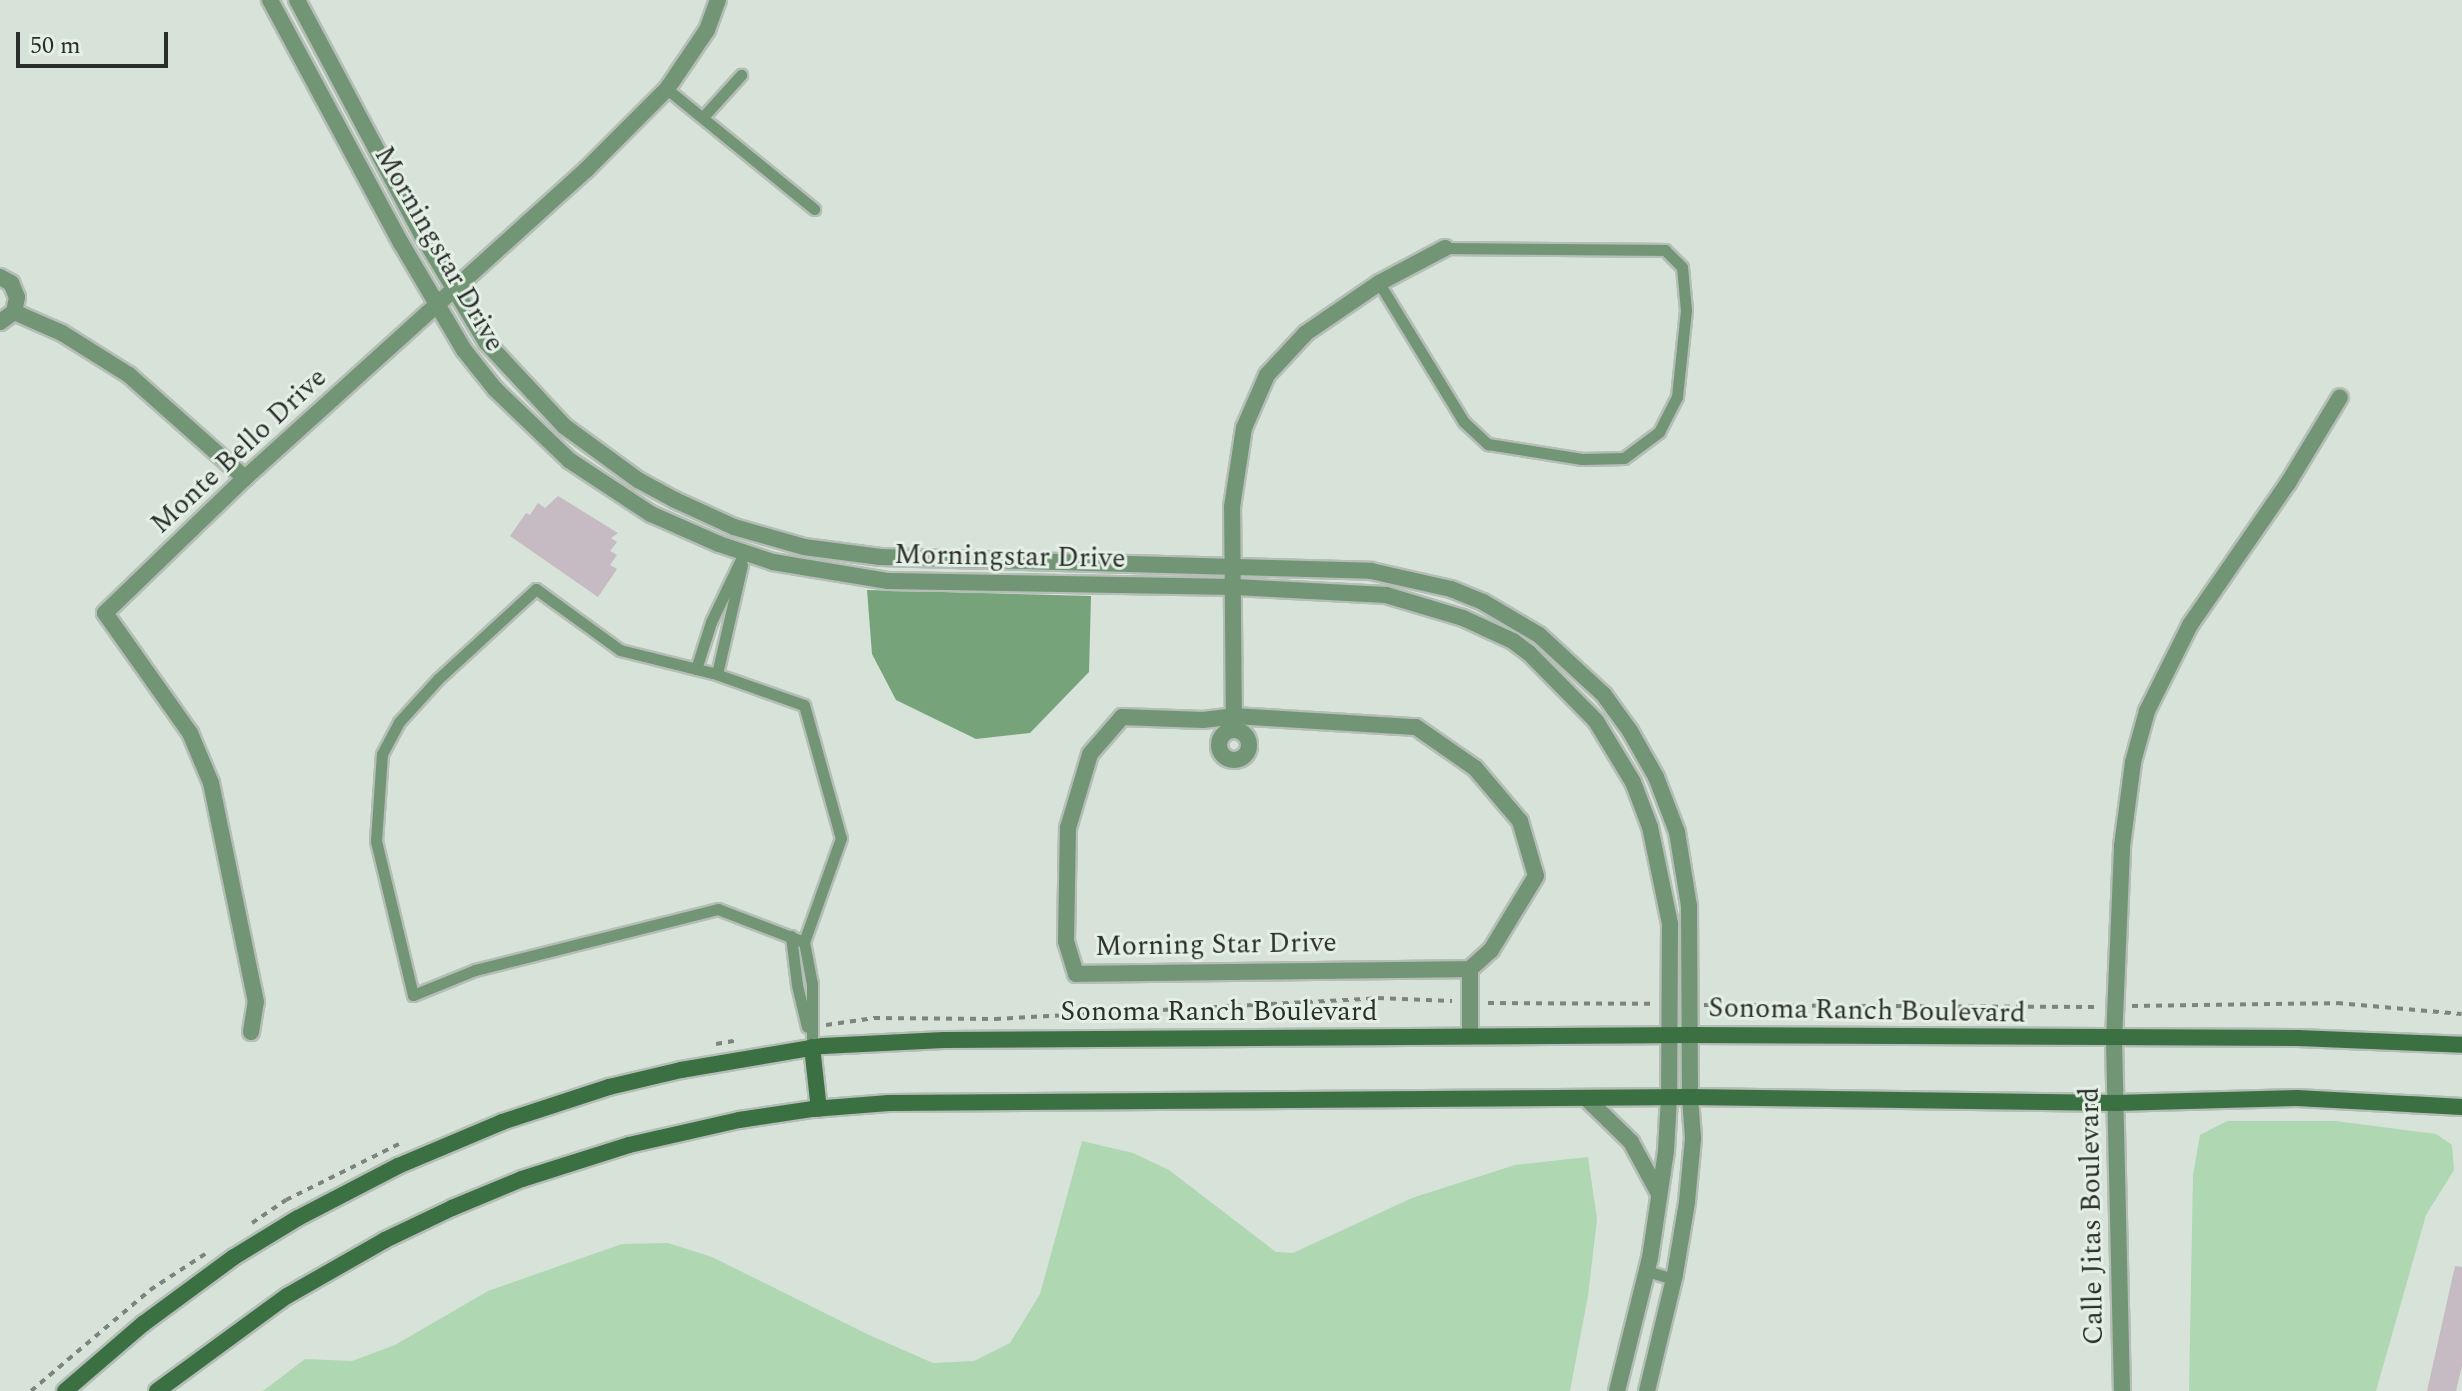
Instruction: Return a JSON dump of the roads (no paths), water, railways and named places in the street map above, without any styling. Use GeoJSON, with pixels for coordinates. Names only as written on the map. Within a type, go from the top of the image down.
{"type":"FeatureCollection","features":[{"type":"Feature","properties":{"kind":"main road","name":"Sonoma Ranch Boulevard"},"geometry":{"type":"LineString","coordinates":[[65,1391],[143,1324],[234,1257],[298,1218],[398,1166],[502,1122],[609,1087],[681,1070],[812,1047],[906,1040],[1670,1035],[2114,1040],[2298,1038],[2462,1045]]}},
{"type":"Feature","properties":{"kind":"main road"},"geometry":{"type":"LineString","coordinates":[[812,1047],[819,1109]]}},
{"type":"Feature","properties":{"kind":"main road"},"geometry":{"type":"LineString","coordinates":[[157,1391],[287,1296],[385,1240],[452,1208],[522,1179],[629,1145],[739,1120],[819,1109],[904,1102],[1669,1097],[2115,1103],[2297,1098],[2462,1107]]}},
{"type":"Feature","properties":{"kind":"street","name":"Morningstar Drive"},"geometry":{"type":"LineString","coordinates":[[270,0],[435,304],[486,379],[569,460],[651,514],[744,553],[797,568],[888,581],[1354,591],[1423,604],[1513,641],[1565,685],[1596,721],[1621,760],[1650,827],[1670,924],[1671,1004],[1666,1151],[1647,1271],[1617,1391]]}},
{"type":"Feature","properties":{"kind":"street","name":"Morningstar Drive"},"geometry":{"type":"LineString","coordinates":[[297,0],[453,289],[503,363],[585,443],[638,480],[704,514],[751,532],[804,547],[880,557],[1342,568],[1426,581],[1483,602],[1511,618],[1571,662],[1604,695],[1630,731],[1668,805],[1687,883],[1691,1164],[1674,1279],[1647,1391]]}},
{"type":"Feature","properties":{"kind":"street","name":"Monte Bello Drive"},"geometry":{"type":"LineString","coordinates":[[251,1032],[256,1002],[211,783],[190,733],[105,613],[245,478],[586,170],[667,89],[707,30],[718,0]]}},
{"type":"Feature","properties":{"kind":"street"},"geometry":{"type":"LineString","coordinates":[[1445,248],[1379,283],[1306,333],[1267,375],[1244,428],[1232,507],[1234,723],[1416,727],[1475,768],[1520,821],[1536,876],[1491,950],[1470,969],[1470,1036]]}},
{"type":"Feature","properties":{"kind":"street"},"geometry":{"type":"LineString","coordinates":[[0,277],[15,290],[7,317],[62,333],[129,375],[245,478]]}},
{"type":"Feature","properties":{"kind":"street","name":"Calle Jitas Boulevard"},"geometry":{"type":"LineString","coordinates":[[2122,1391],[2114,1040],[2122,846],[2133,762],[2147,711],[2190,625],[2288,483],[2340,397]]}},
{"type":"Feature","properties":{"kind":"street"},"geometry":{"type":"LineString","coordinates":[[744,553],[751,532]]}},
{"type":"Feature","properties":{"kind":"street","name":"Morning Star Drive"},"geometry":{"type":"LineString","coordinates":[[1234,723],[1122,717],[1090,754],[1068,828],[1066,941],[1076,974],[1470,969]]}},
{"type":"Feature","properties":{"kind":"street"},"geometry":{"type":"LineString","coordinates":[[1587,1099],[1631,1142],[1659,1192]]}},
{"type":"Feature","properties":{"kind":"lane"},"geometry":{"type":"LineString","coordinates":[[703,117],[741,75]]}},
{"type":"Feature","properties":{"kind":"lane"},"geometry":{"type":"LineString","coordinates":[[667,89],[814,209]]}},
{"type":"Feature","properties":{"kind":"lane"},"geometry":{"type":"LineString","coordinates":[[1379,283],[1464,422],[1488,444],[1582,459],[1624,458],[1659,432],[1677,397],[1686,310],[1682,267],[1665,250],[1445,248]]}},
{"type":"Feature","properties":{"kind":"lane"},"geometry":{"type":"LineString","coordinates":[[696,669],[711,622],[744,553]]}},
{"type":"Feature","properties":{"kind":"lane"},"geometry":{"type":"LineString","coordinates":[[717,674],[744,553]]}},
{"type":"Feature","properties":{"kind":"lane"},"geometry":{"type":"LineString","coordinates":[[804,942],[718,909],[475,970],[413,995],[376,841],[382,754],[399,722],[438,679],[536,589],[620,650],[717,674],[804,705],[841,838],[804,942],[812,984],[812,1047]]}},
{"type":"Feature","properties":{"kind":"lane"},"geometry":{"type":"LineString","coordinates":[[791,936],[797,985],[812,1047]]}},
{"type":"Feature","properties":{"kind":"lane"},"geometry":{"type":"LineString","coordinates":[[1647,1271],[1674,1279]]}}]}
